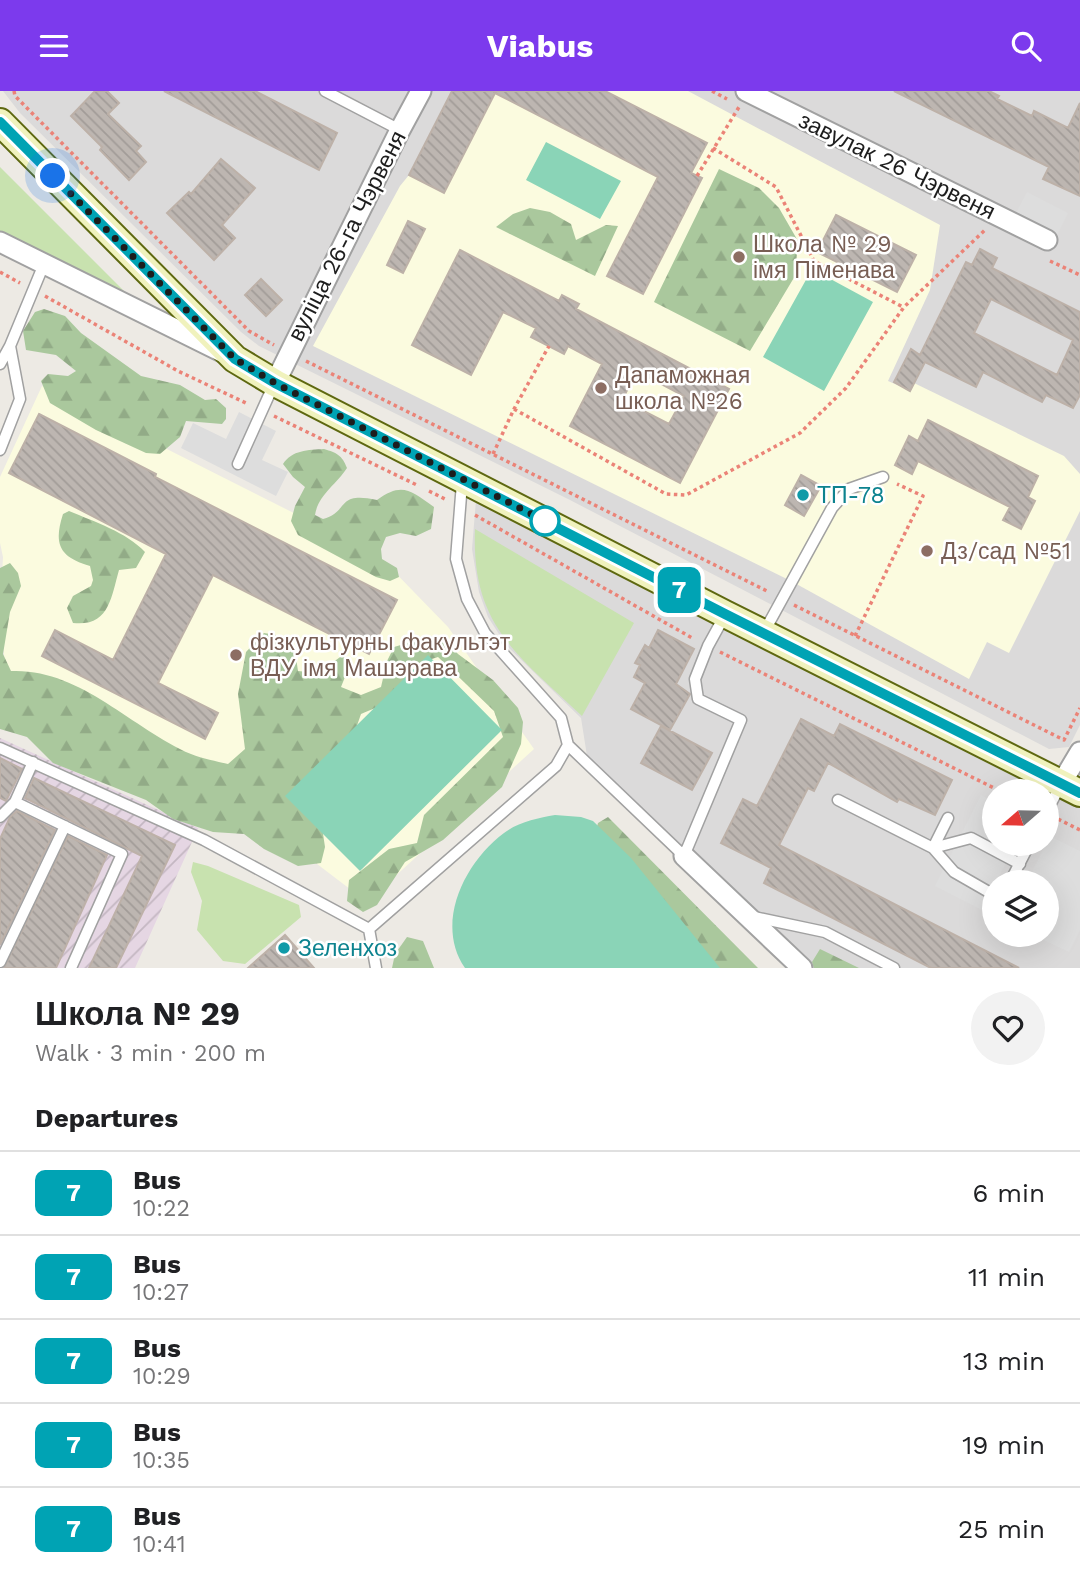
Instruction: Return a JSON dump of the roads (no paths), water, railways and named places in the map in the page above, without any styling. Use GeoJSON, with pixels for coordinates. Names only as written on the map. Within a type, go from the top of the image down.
{"type":"FeatureCollection","features":[{"type":"Feature","properties":{"kind":"street","name":"вуліца 26-га Чэрвеня"},"geometry":{"type":"LineString","coordinates":[[275,383],[421,91]]}},
{"type":"Feature","properties":{"kind":"street","name":"завулак 26 Чэрвеня"},"geometry":{"type":"LineString","coordinates":[[743,98],[1047,240]]}},
{"type":"Feature","properties":{"kind":"street"},"geometry":{"type":"LineString","coordinates":[[0,121],[235,359]]}},
{"type":"Feature","properties":{"kind":"street"},"geometry":{"type":"LineString","coordinates":[[0,242],[235,359],[275,383],[1071,789],[1080,751]]}},
{"type":"Feature","properties":{"kind":"street"},"geometry":{"type":"LineString","coordinates":[[684,856],[802,968]]}},
{"type":"Feature","properties":{"kind":"lane"},"geometry":{"type":"LineString","coordinates":[[325,91],[400,130]]}},
{"type":"Feature","properties":{"kind":"lane"},"geometry":{"type":"LineString","coordinates":[[0,364],[44,264]]}},
{"type":"Feature","properties":{"kind":"lane"},"geometry":{"type":"LineString","coordinates":[[0,450],[20,399],[10,346]]}},
{"type":"Feature","properties":{"kind":"lane"},"geometry":{"type":"LineString","coordinates":[[238,464],[275,383]]}},
{"type":"Feature","properties":{"kind":"lane"},"geometry":{"type":"LineString","coordinates":[[763,632],[832,507],[849,489],[883,477]]}},
{"type":"Feature","properties":{"kind":"lane"},"geometry":{"type":"LineString","coordinates":[[463,478],[456,559],[467,599],[485,633],[561,718],[568,745],[684,856],[741,720],[698,699],[695,679],[725,614]]}},
{"type":"Feature","properties":{"kind":"lane"},"geometry":{"type":"LineString","coordinates":[[369,929],[556,767],[568,745]]}},
{"type":"Feature","properties":{"kind":"lane"},"geometry":{"type":"LineString","coordinates":[[0,748],[204,840],[369,929]]}},
{"type":"Feature","properties":{"kind":"lane"},"geometry":{"type":"LineString","coordinates":[[0,817],[15,802],[33,762]]}},
{"type":"Feature","properties":{"kind":"lane"},"geometry":{"type":"LineString","coordinates":[[838,800],[933,848],[954,872],[982,888]]}},
{"type":"Feature","properties":{"kind":"lane"},"geometry":{"type":"LineString","coordinates":[[15,802],[122,854],[71,968]]}},
{"type":"Feature","properties":{"kind":"lane"},"geometry":{"type":"LineString","coordinates":[[933,848],[948,818]]}},
{"type":"Feature","properties":{"kind":"lane"},"geometry":{"type":"LineString","coordinates":[[0,963],[65,826]]}},
{"type":"Feature","properties":{"kind":"lane"},"geometry":{"type":"LineString","coordinates":[[933,848],[971,838],[1020,864]]}},
{"type":"Feature","properties":{"kind":"lane"},"geometry":{"type":"LineString","coordinates":[[1017,870],[1024,856]]}},
{"type":"Feature","properties":{"kind":"lane"},"geometry":{"type":"LineString","coordinates":[[746,915],[825,932],[894,968]]}},
{"type":"Feature","properties":{"kind":"lane"},"geometry":{"type":"LineString","coordinates":[[369,929],[376,968]]}},
{"type":"Feature","properties":{"kind":"place","name":"Школа № 29 імя Піменава"},"geometry":{"type":"Point","coordinates":[739,257]}},
{"type":"Feature","properties":{"kind":"place","name":"Дапаможная школа №26"},"geometry":{"type":"Point","coordinates":[601,388]}},
{"type":"Feature","properties":{"kind":"place","name":"ТП-78"},"geometry":{"type":"Point","coordinates":[803,495]}},
{"type":"Feature","properties":{"kind":"place","name":"Дз/сад №51"},"geometry":{"type":"Point","coordinates":[927,551]}},
{"type":"Feature","properties":{"kind":"place","name":"фізкультурны факультэт ВДУ імя Машэрава"},"geometry":{"type":"Point","coordinates":[236,655]}},
{"type":"Feature","properties":{"kind":"place","name":"Зеленхоз"},"geometry":{"type":"Point","coordinates":[284,948]}}]}
